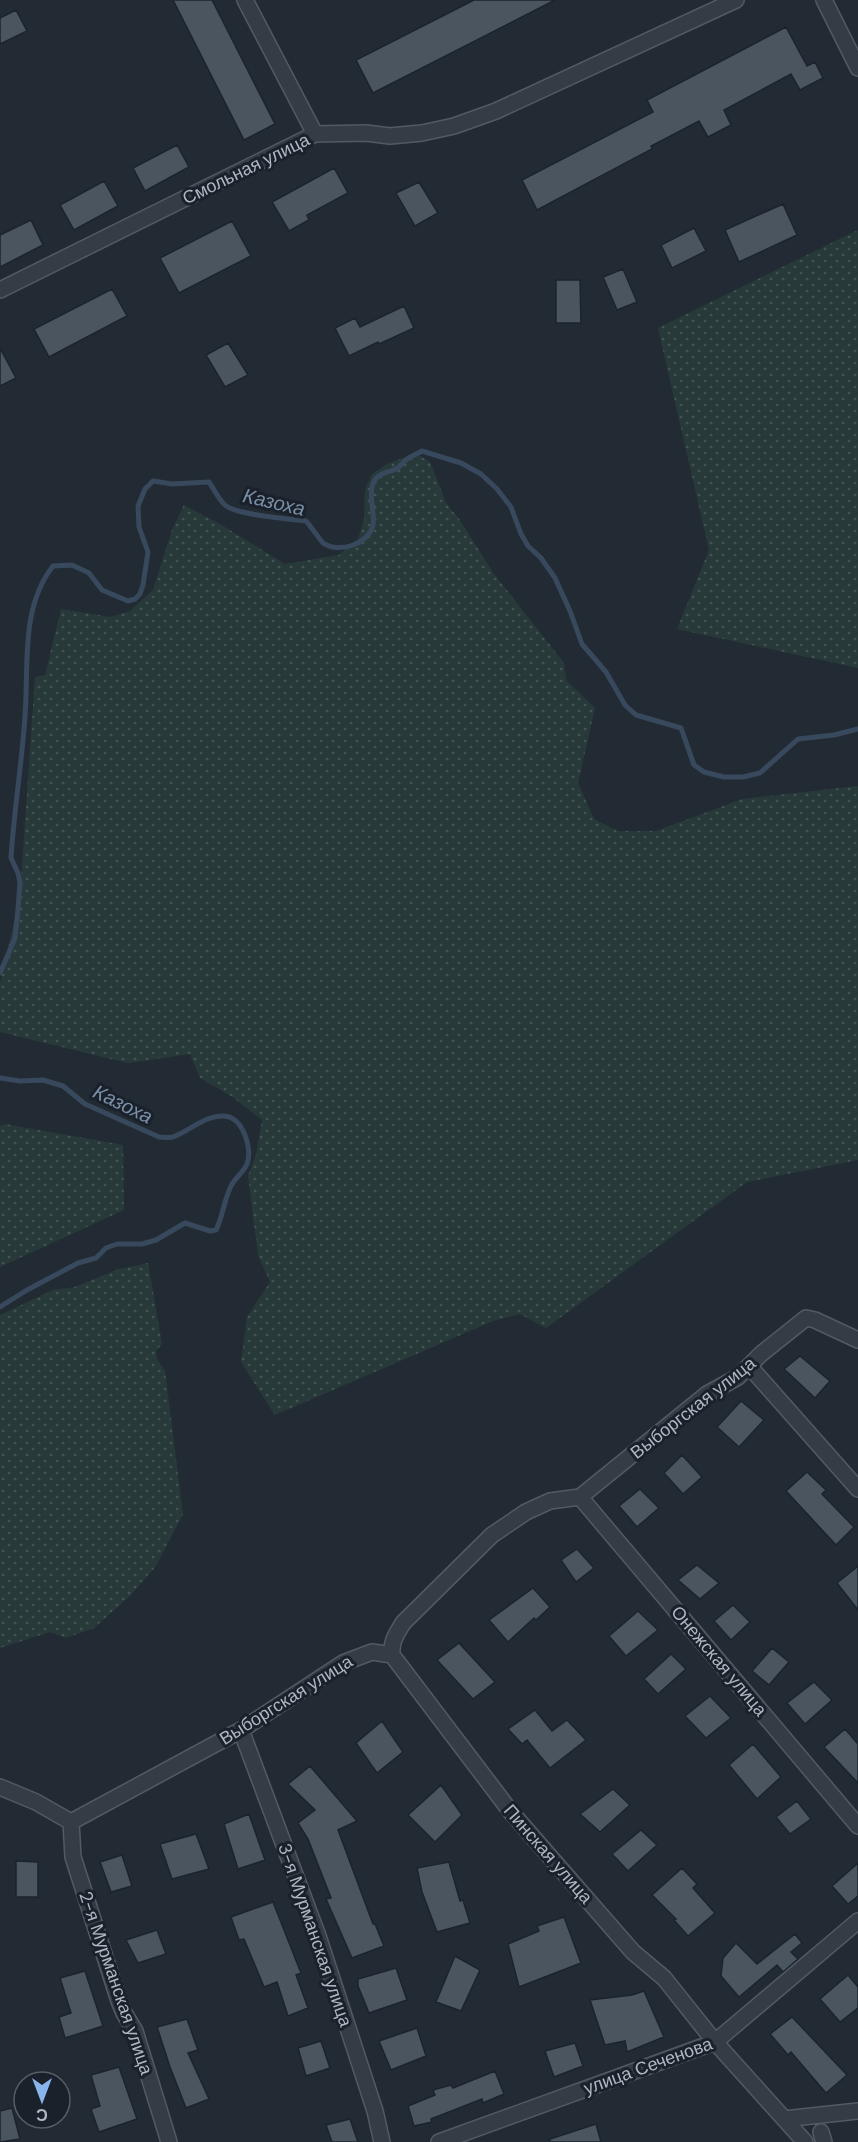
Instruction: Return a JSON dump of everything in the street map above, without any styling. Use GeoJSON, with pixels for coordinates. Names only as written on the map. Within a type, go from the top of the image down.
{"type":"FeatureCollection","features":[{"type":"Feature","properties":{"kind":"street"},"geometry":{"type":"LineString","coordinates":[[246,0],[315,134]]}},
{"type":"Feature","properties":{"kind":"street","name":"Смольная улица"},"geometry":{"type":"LineString","coordinates":[[0,290],[315,134],[366,133],[390,136],[422,133],[454,126],[496,111],[736,0]]}},
{"type":"Feature","properties":{"kind":"street"},"geometry":{"type":"LineString","coordinates":[[824,0],[858,68]]}},
{"type":"Feature","properties":{"kind":"street","name":"Выборгская улица"},"geometry":{"type":"LineString","coordinates":[[580,1497],[707,1394],[738,1377],[806,1318],[858,1340]]}},
{"type":"Feature","properties":{"kind":"street"},"geometry":{"type":"LineString","coordinates":[[748,1366],[858,1489]]}},
{"type":"Feature","properties":{"kind":"street"},"geometry":{"type":"LineString","coordinates":[[392,1655],[393,1638],[403,1623],[492,1535],[526,1512],[550,1501],[580,1497]]}},
{"type":"Feature","properties":{"kind":"street","name":"Онежская улица"},"geometry":{"type":"LineString","coordinates":[[580,1497],[858,1826]]}},
{"type":"Feature","properties":{"kind":"street","name":"Выборгская улица"},"geometry":{"type":"LineString","coordinates":[[70,1822],[241,1730],[343,1663],[372,1652],[392,1655]]}},
{"type":"Feature","properties":{"kind":"street","name":"Пинская улица"},"geometry":{"type":"LineString","coordinates":[[392,1655],[511,1812],[633,1952],[664,1978],[715,2042],[805,2142]]}},
{"type":"Feature","properties":{"kind":"street","name":"3-я Мурманская улица"},"geometry":{"type":"LineString","coordinates":[[241,1730],[318,1936],[375,2111],[382,2142]]}},
{"type":"Feature","properties":{"kind":"street"},"geometry":{"type":"LineString","coordinates":[[0,1787],[36,1802],[70,1822]]}},
{"type":"Feature","properties":{"kind":"street","name":"2-я Мурманская улица"},"geometry":{"type":"LineString","coordinates":[[70,1822],[73,1857],[124,2013],[135,2031],[169,2142]]}},
{"type":"Feature","properties":{"kind":"street","name":"улица Сеченова"},"geometry":{"type":"LineString","coordinates":[[439,2142],[715,2042],[735,2028],[858,1921]]}},
{"type":"Feature","properties":{"kind":"street"},"geometry":{"type":"LineString","coordinates":[[784,2119],[858,2111]]}},
{"type":"Feature","properties":{"kind":"green space"},"geometry":{"type":"Polygon","coordinates":[[[858,230],[858,668],[677,629],[709,550],[658,328],[858,230]]]}},
{"type":"Feature","properties":{"kind":"green space"},"geometry":{"type":"Polygon","coordinates":[[[416,453],[430,462],[446,503],[459,519],[494,574],[564,663],[566,680],[595,708],[578,783],[594,819],[618,831],[656,831],[742,799],[858,786],[858,1160],[747,1182],[546,1328],[520,1314],[493,1321],[275,1415],[241,1362],[247,1317],[270,1282],[258,1255],[248,1176],[256,1155],[262,1120],[231,1096],[200,1078],[190,1054],[128,1063],[0,1032],[0,983],[20,896],[35,677],[45,675],[61,609],[110,617],[130,611],[153,590],[172,530],[184,505],[285,564],[339,555],[358,539],[364,519],[365,490],[372,474],[387,464],[416,453]]]}},
{"type":"Feature","properties":{"kind":"green space"},"geometry":{"type":"Polygon","coordinates":[[[5,1124],[123,1145],[124,1210],[0,1267],[0,1126],[5,1124]]]}},
{"type":"Feature","properties":{"kind":"green space"},"geometry":{"type":"Polygon","coordinates":[[[148,1263],[162,1344],[156,1351],[157,1359],[165,1371],[183,1514],[156,1566],[130,1596],[94,1628],[66,1638],[50,1632],[0,1648],[0,1315],[53,1290],[75,1287],[116,1270],[148,1263]]]}},
{"type":"Feature","properties":{"kind":"building"},"geometry":{"type":"Polygon","coordinates":[[[173,0],[212,0],[275,124],[244,140],[173,0]]]}},
{"type":"Feature","properties":{"kind":"building"},"geometry":{"type":"Polygon","coordinates":[[[474,0],[555,0],[373,93],[356,60],[474,0]]]}},
{"type":"Feature","properties":{"kind":"building"},"geometry":{"type":"Polygon","coordinates":[[[16,10],[27,31],[0,44],[0,18],[16,10]]]}},
{"type":"Feature","properties":{"kind":"building"},"geometry":{"type":"Polygon","coordinates":[[[786,27],[807,66],[815,62],[823,78],[800,90],[791,74],[724,110],[731,125],[708,137],[699,121],[651,146],[652,149],[537,210],[522,180],[653,112],[647,100],[786,27]]]}},
{"type":"Feature","properties":{"kind":"building"},"geometry":{"type":"Polygon","coordinates":[[[177,145],[189,167],[145,191],[133,168],[177,145]]]}},
{"type":"Feature","properties":{"kind":"building"},"geometry":{"type":"Polygon","coordinates":[[[334,168],[348,193],[307,215],[309,220],[289,231],[272,202],[334,168]]]}},
{"type":"Feature","properties":{"kind":"building"},"geometry":{"type":"Polygon","coordinates":[[[104,181],[118,206],[74,230],[60,205],[104,181]]]}},
{"type":"Feature","properties":{"kind":"building"},"geometry":{"type":"Polygon","coordinates":[[[419,182],[438,213],[415,226],[396,193],[419,182]]]}},
{"type":"Feature","properties":{"kind":"building"},"geometry":{"type":"Polygon","coordinates":[[[783,204],[797,235],[739,262],[725,230],[783,204]]]}},
{"type":"Feature","properties":{"kind":"building"},"geometry":{"type":"Polygon","coordinates":[[[31,220],[43,245],[0,267],[0,235],[31,220]]]}},
{"type":"Feature","properties":{"kind":"building"},"geometry":{"type":"Polygon","coordinates":[[[232,221],[251,256],[179,293],[160,258],[232,221]]]}},
{"type":"Feature","properties":{"kind":"building"},"geometry":{"type":"Polygon","coordinates":[[[694,228],[706,251],[672,268],[661,245],[694,228]]]}},
{"type":"Feature","properties":{"kind":"building"},"geometry":{"type":"Polygon","coordinates":[[[623,269],[637,302],[617,310],[603,277],[623,269]]]}},
{"type":"Feature","properties":{"kind":"building"},"geometry":{"type":"Polygon","coordinates":[[[556,280],[580,280],[581,323],[556,323],[556,280]]]}},
{"type":"Feature","properties":{"kind":"building"},"geometry":{"type":"Polygon","coordinates":[[[112,289],[127,316],[49,357],[34,329],[112,289]]]}},
{"type":"Feature","properties":{"kind":"building"},"geometry":{"type":"Polygon","coordinates":[[[404,306],[414,328],[349,356],[335,328],[355,318],[360,327],[404,306]]]}},
{"type":"Feature","properties":{"kind":"building"},"geometry":{"type":"Polygon","coordinates":[[[228,343],[248,375],[225,387],[206,355],[228,343]]]}},
{"type":"Feature","properties":{"kind":"building"},"geometry":{"type":"Polygon","coordinates":[[[0,348],[16,378],[0,386],[0,348]]]}},
{"type":"Feature","properties":{"kind":"building"},"geometry":{"type":"Polygon","coordinates":[[[800,1356],[830,1381],[815,1398],[784,1369],[800,1356]]]}},
{"type":"Feature","properties":{"kind":"building"},"geometry":{"type":"Polygon","coordinates":[[[741,1401],[764,1420],[739,1447],[717,1427],[741,1401]]]}},
{"type":"Feature","properties":{"kind":"building"},"geometry":{"type":"Polygon","coordinates":[[[682,1455],[702,1477],[683,1494],[664,1473],[682,1455]]]}},
{"type":"Feature","properties":{"kind":"building"},"geometry":{"type":"Polygon","coordinates":[[[807,1472],[826,1490],[822,1494],[854,1527],[836,1545],[786,1491],[807,1472]]]}},
{"type":"Feature","properties":{"kind":"building"},"geometry":{"type":"Polygon","coordinates":[[[640,1489],[659,1508],[637,1527],[619,1506],[640,1489]]]}},
{"type":"Feature","properties":{"kind":"building"},"geometry":{"type":"Polygon","coordinates":[[[577,1549],[594,1568],[576,1582],[561,1560],[577,1549]]]}},
{"type":"Feature","properties":{"kind":"building"},"geometry":{"type":"Polygon","coordinates":[[[697,1565],[719,1583],[700,1599],[678,1580],[697,1565]]]}},
{"type":"Feature","properties":{"kind":"building"},"geometry":{"type":"Polygon","coordinates":[[[858,1566],[858,1610],[837,1583],[858,1566]]]}},
{"type":"Feature","properties":{"kind":"building"},"geometry":{"type":"Polygon","coordinates":[[[533,1588],[550,1607],[508,1642],[489,1620],[533,1588]]]}},
{"type":"Feature","properties":{"kind":"building"},"geometry":{"type":"Polygon","coordinates":[[[733,1605],[750,1622],[731,1640],[714,1621],[733,1605]]]}},
{"type":"Feature","properties":{"kind":"building"},"geometry":{"type":"Polygon","coordinates":[[[638,1611],[658,1630],[626,1656],[609,1636],[638,1611]]]}},
{"type":"Feature","properties":{"kind":"building"},"geometry":{"type":"Polygon","coordinates":[[[459,1643],[495,1682],[473,1699],[437,1660],[459,1643]]]}},
{"type":"Feature","properties":{"kind":"building"},"geometry":{"type":"Polygon","coordinates":[[[772,1648],[789,1662],[769,1685],[752,1671],[772,1648]]]}},
{"type":"Feature","properties":{"kind":"building"},"geometry":{"type":"Polygon","coordinates":[[[671,1654],[686,1669],[658,1694],[644,1679],[671,1654]]]}},
{"type":"Feature","properties":{"kind":"building"},"geometry":{"type":"Polygon","coordinates":[[[814,1682],[832,1700],[805,1724],[787,1703],[814,1682]]]}},
{"type":"Feature","properties":{"kind":"building"},"geometry":{"type":"Polygon","coordinates":[[[710,1696],[731,1718],[706,1738],[685,1716],[710,1696]]]}},
{"type":"Feature","properties":{"kind":"building"},"geometry":{"type":"Polygon","coordinates":[[[535,1710],[552,1731],[567,1720],[586,1740],[550,1768],[527,1740],[522,1744],[508,1729],[535,1710]]]}},
{"type":"Feature","properties":{"kind":"building"},"geometry":{"type":"Polygon","coordinates":[[[382,1721],[403,1752],[377,1773],[356,1743],[382,1721]]]}},
{"type":"Feature","properties":{"kind":"building"},"geometry":{"type":"Polygon","coordinates":[[[845,1729],[858,1744],[858,1783],[824,1747],[845,1729]]]}},
{"type":"Feature","properties":{"kind":"building"},"geometry":{"type":"Polygon","coordinates":[[[753,1744],[781,1777],[757,1799],[729,1765],[753,1744]]]}},
{"type":"Feature","properties":{"kind":"building"},"geometry":{"type":"Polygon","coordinates":[[[310,1766],[357,1821],[338,1830],[373,1924],[384,1946],[352,1958],[326,1899],[331,1898],[308,1839],[298,1823],[315,1810],[288,1784],[310,1766]]]}},
{"type":"Feature","properties":{"kind":"building"},"geometry":{"type":"Polygon","coordinates":[[[441,1785],[462,1815],[435,1842],[408,1815],[441,1785]]]}},
{"type":"Feature","properties":{"kind":"building"},"geometry":{"type":"Polygon","coordinates":[[[613,1789],[630,1805],[600,1832],[580,1814],[613,1789]]]}},
{"type":"Feature","properties":{"kind":"building"},"geometry":{"type":"Polygon","coordinates":[[[797,1801],[811,1819],[790,1834],[776,1817],[797,1801]]]}},
{"type":"Feature","properties":{"kind":"building"},"geometry":{"type":"Polygon","coordinates":[[[249,1814],[265,1860],[238,1869],[224,1824],[249,1814]]]}},
{"type":"Feature","properties":{"kind":"building"},"geometry":{"type":"Polygon","coordinates":[[[641,1830],[657,1845],[628,1871],[612,1854],[641,1830]]]}},
{"type":"Feature","properties":{"kind":"building"},"geometry":{"type":"Polygon","coordinates":[[[196,1834],[209,1869],[172,1879],[160,1844],[196,1834]]]}},
{"type":"Feature","properties":{"kind":"building"},"geometry":{"type":"Polygon","coordinates":[[[122,1855],[132,1886],[111,1892],[100,1862],[122,1855]]]}},
{"type":"Feature","properties":{"kind":"building"},"geometry":{"type":"Polygon","coordinates":[[[16,1861],[38,1862],[38,1897],[16,1897],[16,1861]]]}},
{"type":"Feature","properties":{"kind":"building"},"geometry":{"type":"Polygon","coordinates":[[[449,1862],[460,1901],[463,1900],[470,1923],[437,1932],[422,1892],[417,1868],[449,1862]]]}},
{"type":"Feature","properties":{"kind":"building"},"geometry":{"type":"Polygon","coordinates":[[[858,1863],[858,1896],[848,1904],[832,1886],[858,1863]]]}},
{"type":"Feature","properties":{"kind":"building"},"geometry":{"type":"Polygon","coordinates":[[[682,1868],[697,1884],[693,1888],[715,1913],[688,1936],[674,1920],[676,1919],[652,1895],[682,1868]]]}},
{"type":"Feature","properties":{"kind":"building"},"geometry":{"type":"Polygon","coordinates":[[[273,1902],[301,1973],[296,1975],[308,2008],[288,2016],[277,1982],[264,1987],[244,1939],[239,1940],[231,1917],[273,1902]]]}},
{"type":"Feature","properties":{"kind":"building"},"geometry":{"type":"Polygon","coordinates":[[[564,1917],[581,1963],[519,1987],[508,1944],[539,1931],[537,1926],[564,1917]]]}},
{"type":"Feature","properties":{"kind":"building"},"geometry":{"type":"Polygon","coordinates":[[[157,1930],[166,1954],[138,1963],[126,1940],[157,1930]]]}},
{"type":"Feature","properties":{"kind":"building"},"geometry":{"type":"Polygon","coordinates":[[[795,1934],[802,1943],[791,1952],[798,1959],[783,1972],[777,1965],[739,1997],[721,1976],[723,1958],[736,1943],[757,1964],[795,1934]]]}},
{"type":"Feature","properties":{"kind":"building"},"geometry":{"type":"Polygon","coordinates":[[[455,1956],[480,1970],[461,2011],[436,2002],[455,1956]]]}},
{"type":"Feature","properties":{"kind":"building"},"geometry":{"type":"Polygon","coordinates":[[[396,1968],[407,2000],[369,2013],[358,1986],[358,1979],[396,1968]]]}},
{"type":"Feature","properties":{"kind":"building"},"geometry":{"type":"Polygon","coordinates":[[[85,1971],[103,2026],[65,2038],[59,2017],[71,2013],[60,1978],[85,1971]]]}},
{"type":"Feature","properties":{"kind":"building"},"geometry":{"type":"Polygon","coordinates":[[[848,1975],[858,1987],[858,2008],[840,2022],[820,1999],[848,1975]]]}},
{"type":"Feature","properties":{"kind":"building"},"geometry":{"type":"Polygon","coordinates":[[[644,1991],[664,2037],[627,2052],[625,2041],[605,2045],[590,2000],[632,1995],[644,1991]]]}},
{"type":"Feature","properties":{"kind":"building"},"geometry":{"type":"Polygon","coordinates":[[[792,2017],[847,2075],[826,2093],[791,2052],[788,2055],[770,2034],[792,2017]]]}},
{"type":"Feature","properties":{"kind":"building"},"geometry":{"type":"Polygon","coordinates":[[[187,2019],[198,2050],[188,2053],[209,2099],[186,2108],[157,2027],[187,2019]]]}},
{"type":"Feature","properties":{"kind":"building"},"geometry":{"type":"Polygon","coordinates":[[[417,2028],[426,2056],[391,2070],[379,2041],[417,2028]]]}},
{"type":"Feature","properties":{"kind":"building"},"geometry":{"type":"Polygon","coordinates":[[[321,2041],[330,2068],[306,2076],[298,2048],[321,2041]]]}},
{"type":"Feature","properties":{"kind":"building"},"geometry":{"type":"Polygon","coordinates":[[[575,2043],[583,2066],[554,2077],[545,2051],[575,2043]]]}},
{"type":"Feature","properties":{"kind":"building"},"geometry":{"type":"Polygon","coordinates":[[[119,2067],[137,2119],[99,2132],[91,2109],[100,2106],[91,2075],[119,2067]]]}},
{"type":"Feature","properties":{"kind":"building"},"geometry":{"type":"Polygon","coordinates":[[[495,2071],[504,2094],[483,2103],[482,2099],[431,2119],[432,2122],[414,2126],[408,2106],[435,2095],[433,2090],[451,2085],[453,2088],[495,2071]]]}},
{"type":"Feature","properties":{"kind":"building"},"geometry":{"type":"Polygon","coordinates":[[[12,2108],[12,2130],[18,2130],[20,2139],[0,2142],[0,2111],[12,2108]]]}},
{"type":"Feature","properties":{"kind":"building"},"geometry":{"type":"Polygon","coordinates":[[[350,2119],[358,2142],[332,2142],[326,2125],[350,2119]]]}},
{"type":"Feature","properties":{"kind":"building"},"geometry":{"type":"Polygon","coordinates":[[[596,2124],[601,2142],[550,2142],[550,2139],[596,2124]]]}},
{"type":"Feature","properties":{"kind":"waterway","name":"Казоха"},"geometry":{"type":"LineString","coordinates":[[0,973],[15,938],[18,909],[20,882],[11,858],[24,734],[28,638],[35,600],[42,582],[53,566],[72,565],[89,573],[102,590],[128,601],[140,594],[148,552],[139,527],[138,506],[145,489],[153,481],[172,484],[209,482],[225,505],[263,516],[306,521],[323,543],[337,548],[360,542],[370,532],[373,525],[372,488],[380,475],[396,469],[422,451],[461,463],[481,474],[511,507],[528,546],[541,558],[555,578],[582,644],[606,672],[625,705],[636,715],[681,728],[694,765],[704,772],[724,777],[743,777],[760,773],[798,739],[834,735],[858,729]]}},
{"type":"Feature","properties":{"kind":"waterway","name":"Казоха"},"geometry":{"type":"LineString","coordinates":[[0,1078],[20,1081],[43,1080],[63,1086],[85,1104],[159,1137],[173,1137],[217,1116],[231,1118],[245,1135],[249,1150],[247,1164],[231,1186],[216,1230],[210,1231],[185,1223],[156,1240],[142,1244],[117,1244],[106,1248],[96,1258],[78,1263],[0,1307]]}}]}
